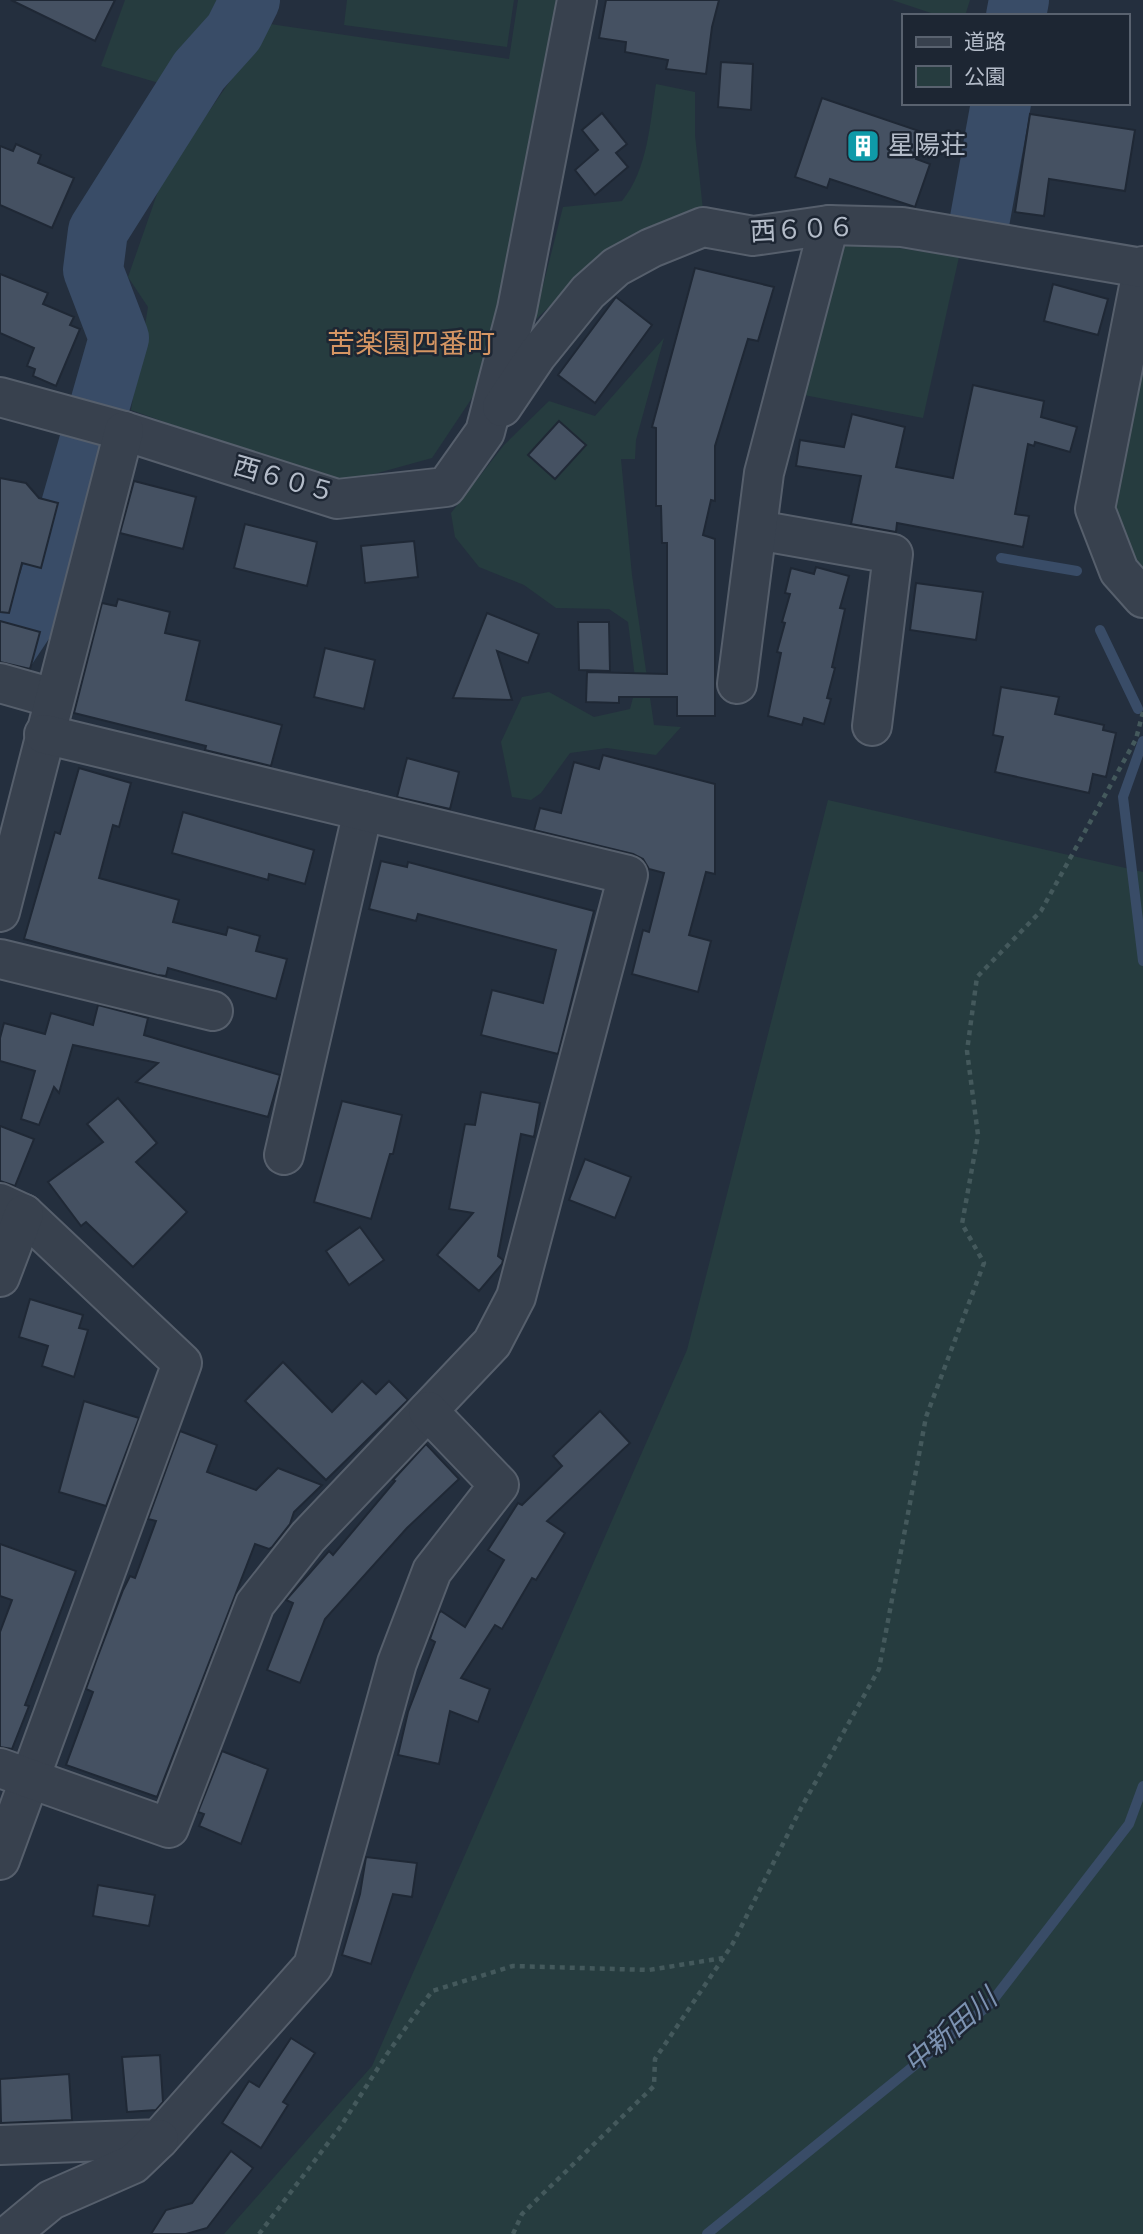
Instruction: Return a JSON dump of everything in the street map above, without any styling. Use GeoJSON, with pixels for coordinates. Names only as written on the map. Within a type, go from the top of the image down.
{"type":"FeatureCollection","features":[{"type":"Feature","properties":{"kind":"street","name":"西６０５"},"geometry":{"type":"LineString","coordinates":[[0,397],[106,426],[337,499],[446,487],[485,432],[517,309],[577,0]]}},
{"type":"Feature","properties":{"kind":"street","name":"西６０６"},"geometry":{"type":"LineString","coordinates":[[485,432],[537,355],[588,292],[616,267],[651,248],[703,227],[753,236],[828,225],[902,228],[1143,267]]}},
{"type":"Feature","properties":{"kind":"street"},"geometry":{"type":"LineString","coordinates":[[737,684],[764,473],[828,225]]}},
{"type":"Feature","properties":{"kind":"street"},"geometry":{"type":"LineString","coordinates":[[1143,267],[1138,316],[1095,509],[1119,571],[1143,598]]}},
{"type":"Feature","properties":{"kind":"street"},"geometry":{"type":"LineString","coordinates":[[1,902],[54,698],[106,426]]}},
{"type":"Feature","properties":{"kind":"street"},"geometry":{"type":"LineString","coordinates":[[757,530],[893,554],[872,726]]}},
{"type":"Feature","properties":{"kind":"street"},"geometry":{"type":"LineString","coordinates":[[0,683],[54,698]]}},
{"type":"Feature","properties":{"kind":"street"},"geometry":{"type":"LineString","coordinates":[[14,1773],[169,1828],[255,1604],[308,1537],[492,1343],[516,1297],[628,875],[44,734]]}},
{"type":"Feature","properties":{"kind":"street"},"geometry":{"type":"LineString","coordinates":[[284,1155],[363,811]]}},
{"type":"Feature","properties":{"kind":"street"},"geometry":{"type":"LineString","coordinates":[[0,959],[213,1011]]}},
{"type":"Feature","properties":{"kind":"street"},"geometry":{"type":"LineString","coordinates":[[0,1277],[12,1208]]}},
{"type":"Feature","properties":{"kind":"street"},"geometry":{"type":"LineString","coordinates":[[0,1860],[14,1773],[182,1363],[12,1208]]}},
{"type":"Feature","properties":{"kind":"street"},"geometry":{"type":"LineString","coordinates":[[10,2234],[51,2200],[133,2164],[159,2139],[313,1966],[397,1663],[423,1594],[432,1571],[499,1485],[428,1411]]}},
{"type":"Feature","properties":{"kind":"street"},"geometry":{"type":"LineString","coordinates":[[0,2145],[159,2139]]}},
{"type":"Feature","properties":{"kind":"path"},"geometry":{"type":"LineString","coordinates":[[513,2234],[522,2214],[654,2086],[655,2059],[724,1957],[801,1808],[879,1669],[926,1417],[984,1263],[962,1224],[978,1135],[967,1051],[977,977],[1041,911],[1136,738],[1143,712]]}},
{"type":"Feature","properties":{"kind":"path"},"geometry":{"type":"LineString","coordinates":[[259,2234],[341,2126],[387,2054],[432,1991],[513,1966],[649,1969],[724,1957]]}},
{"type":"Feature","properties":{"kind":"green space"},"geometry":{"type":"Polygon","coordinates":[[[125,0],[233,0],[176,88],[101,66],[125,0]]]}},
{"type":"Feature","properties":{"kind":"green space"},"geometry":{"type":"Polygon","coordinates":[[[347,0],[514,0],[507,47],[344,25],[347,0]]]}},
{"type":"Feature","properties":{"kind":"green space"},"geometry":{"type":"Polygon","coordinates":[[[518,0],[565,0],[490,371],[432,458],[338,484],[131,410],[148,307],[128,277],[163,177],[270,24],[509,59],[518,0]]]}},
{"type":"Feature","properties":{"kind":"green space"},"geometry":{"type":"Polygon","coordinates":[[[892,0],[970,0],[966,14],[934,14],[892,0]]]}},
{"type":"Feature","properties":{"kind":"green space"},"geometry":{"type":"Polygon","coordinates":[[[656,84],[695,92],[695,135],[703,210],[583,275],[534,321],[563,207],[622,201],[643,160],[656,84]]]}},
{"type":"Feature","properties":{"kind":"green space"},"geometry":{"type":"Polygon","coordinates":[[[839,239],[959,257],[923,418],[804,395],[839,239]]]}},
{"type":"Feature","properties":{"kind":"green space"},"geometry":{"type":"Polygon","coordinates":[[[664,338],[636,440],[635,459],[621,459],[632,575],[654,725],[681,727],[656,755],[607,748],[570,753],[541,793],[531,800],[512,797],[501,742],[522,697],[549,692],[594,717],[630,709],[636,686],[628,622],[609,609],[556,608],[524,585],[479,567],[455,537],[451,513],[504,445],[549,401],[595,416],[664,338]]]}},
{"type":"Feature","properties":{"kind":"green space"},"geometry":{"type":"Polygon","coordinates":[[[1143,346],[1143,576],[1107,517],[1143,346]]]}},
{"type":"Feature","properties":{"kind":"green space"},"geometry":{"type":"Polygon","coordinates":[[[828,800],[1143,872],[1143,2234],[224,2234],[372,2066],[687,1350],[828,800]]]}},
{"type":"Feature","properties":{"kind":"building"},"geometry":{"type":"Polygon","coordinates":[[[11,0],[115,0],[95,41],[11,0]]]}},
{"type":"Feature","properties":{"kind":"building"},"geometry":{"type":"Polygon","coordinates":[[[606,0],[719,0],[712,27],[706,74],[666,69],[668,60],[625,52],[626,42],[599,38],[606,0]]]}},
{"type":"Feature","properties":{"kind":"building"},"geometry":{"type":"Polygon","coordinates":[[[721,62],[753,64],[751,110],[718,107],[721,62]]]}},
{"type":"Feature","properties":{"kind":"building","name":"星陽荘"},"geometry":{"type":"Polygon","coordinates":[[[822,98],[925,133],[916,159],[930,164],[915,207],[830,179],[827,188],[795,177],[822,98]]]}},
{"type":"Feature","properties":{"kind":"building"},"geometry":{"type":"Polygon","coordinates":[[[602,113],[627,144],[616,153],[628,167],[595,195],[575,170],[598,150],[582,130],[602,113]]]}},
{"type":"Feature","properties":{"kind":"building"},"geometry":{"type":"Polygon","coordinates":[[[1030,114],[1135,130],[1125,191],[1049,179],[1044,216],[1015,212],[1030,114]]]}},
{"type":"Feature","properties":{"kind":"building"},"geometry":{"type":"Polygon","coordinates":[[[16,144],[41,155],[38,163],[74,178],[52,228],[0,205],[0,146],[13,151],[16,144]]]}},
{"type":"Feature","properties":{"kind":"building"},"geometry":{"type":"Polygon","coordinates":[[[695,268],[774,287],[758,341],[748,339],[715,446],[715,501],[711,500],[703,535],[715,539],[715,716],[677,716],[677,697],[619,697],[619,703],[586,702],[587,672],[667,674],[667,543],[662,543],[661,506],[656,506],[656,428],[652,427],[695,268]]]}},
{"type":"Feature","properties":{"kind":"building"},"geometry":{"type":"Polygon","coordinates":[[[0,274],[48,293],[43,304],[74,317],[70,325],[80,329],[56,386],[33,376],[35,369],[27,366],[34,348],[0,333],[0,274]]]}},
{"type":"Feature","properties":{"kind":"building"},"geometry":{"type":"Polygon","coordinates":[[[1053,284],[1108,299],[1098,335],[1044,321],[1053,284]]]}},
{"type":"Feature","properties":{"kind":"building"},"geometry":{"type":"Polygon","coordinates":[[[616,297],[652,325],[595,403],[558,375],[616,297]]]}},
{"type":"Feature","properties":{"kind":"building"},"geometry":{"type":"Polygon","coordinates":[[[973,385],[1044,401],[1041,417],[1077,427],[1070,452],[1035,442],[1034,446],[1028,444],[1015,514],[1029,516],[1023,547],[897,523],[896,532],[851,524],[861,476],[796,466],[800,440],[844,447],[852,414],[905,427],[896,467],[953,478],[973,385]]]}},
{"type":"Feature","properties":{"kind":"building"},"geometry":{"type":"Polygon","coordinates":[[[559,421],[586,445],[555,479],[528,455],[559,421]]]}},
{"type":"Feature","properties":{"kind":"building"},"geometry":{"type":"Polygon","coordinates":[[[0,478],[26,483],[39,498],[58,503],[41,568],[22,563],[9,613],[0,612],[0,478]]]}},
{"type":"Feature","properties":{"kind":"building"},"geometry":{"type":"Polygon","coordinates":[[[134,481],[196,497],[183,549],[120,533],[134,481]]]}},
{"type":"Feature","properties":{"kind":"building"},"geometry":{"type":"Polygon","coordinates":[[[245,524],[317,542],[307,586],[234,568],[245,524]]]}},
{"type":"Feature","properties":{"kind":"building"},"geometry":{"type":"Polygon","coordinates":[[[414,541],[418,577],[365,583],[361,546],[414,541]]]}},
{"type":"Feature","properties":{"kind":"building"},"geometry":{"type":"Polygon","coordinates":[[[816,567],[849,576],[840,608],[845,609],[827,698],[831,699],[824,724],[804,718],[802,725],[768,716],[781,653],[777,652],[790,594],[785,593],[791,568],[814,574],[816,567]]]}},
{"type":"Feature","properties":{"kind":"building"},"geometry":{"type":"Polygon","coordinates":[[[916,583],[983,592],[976,640],[910,630],[916,583]]]}},
{"type":"Feature","properties":{"kind":"building"},"geometry":{"type":"Polygon","coordinates":[[[118,599],[170,612],[165,633],[200,641],[186,700],[282,725],[271,766],[205,750],[206,746],[74,713],[102,603],[116,606],[118,599]]]}},
{"type":"Feature","properties":{"kind":"building"},"geometry":{"type":"Polygon","coordinates":[[[487,613],[539,634],[528,663],[497,651],[512,700],[453,698],[487,613]]]}},
{"type":"Feature","properties":{"kind":"building"},"geometry":{"type":"Polygon","coordinates":[[[0,621],[40,632],[30,669],[0,662],[0,621]]]}},
{"type":"Feature","properties":{"kind":"building"},"geometry":{"type":"Polygon","coordinates":[[[578,622],[609,622],[610,671],[579,670],[578,622]]]}},
{"type":"Feature","properties":{"kind":"building"},"geometry":{"type":"Polygon","coordinates":[[[325,648],[375,660],[364,709],[314,697],[325,648]]]}},
{"type":"Feature","properties":{"kind":"building"},"geometry":{"type":"Polygon","coordinates":[[[1001,687],[1059,697],[1055,714],[1104,725],[1103,730],[1116,733],[1106,777],[1093,774],[1089,793],[995,772],[1003,737],[993,735],[1001,687]]]}},
{"type":"Feature","properties":{"kind":"building"},"geometry":{"type":"Polygon","coordinates":[[[603,755],[715,784],[715,874],[706,872],[689,935],[711,941],[698,992],[632,974],[643,930],[649,932],[664,873],[649,869],[643,859],[633,854],[534,830],[540,808],[561,813],[574,762],[599,769],[603,755]]]}},
{"type":"Feature","properties":{"kind":"building"},"geometry":{"type":"Polygon","coordinates":[[[407,758],[459,772],[450,809],[397,797],[407,758]]]}},
{"type":"Feature","properties":{"kind":"building"},"geometry":{"type":"Polygon","coordinates":[[[79,768],[131,783],[119,827],[113,825],[99,878],[179,900],[173,922],[226,935],[228,927],[260,936],[256,951],[287,959],[276,999],[168,968],[166,976],[157,975],[24,939],[55,832],[60,834],[79,768]]]}},
{"type":"Feature","properties":{"kind":"building"},"geometry":{"type":"Polygon","coordinates":[[[183,812],[314,850],[305,884],[269,874],[268,880],[172,853],[183,812]]]}},
{"type":"Feature","properties":{"kind":"building"},"geometry":{"type":"Polygon","coordinates":[[[381,861],[407,867],[408,862],[594,911],[558,1054],[481,1035],[492,990],[543,1003],[556,950],[418,914],[416,921],[369,909],[381,861]]]}},
{"type":"Feature","properties":{"kind":"building"},"geometry":{"type":"Polygon","coordinates":[[[98,1005],[148,1018],[144,1035],[280,1075],[268,1117],[136,1082],[158,1063],[73,1045],[59,1093],[54,1087],[39,1125],[21,1119],[35,1071],[0,1061],[0,1038],[4,1023],[45,1034],[51,1013],[93,1025],[98,1005]]]}},
{"type":"Feature","properties":{"kind":"building"},"geometry":{"type":"Polygon","coordinates":[[[481,1092],[540,1103],[534,1137],[521,1134],[498,1256],[503,1260],[502,1264],[479,1291],[437,1255],[473,1213],[449,1209],[465,1124],[475,1125],[481,1092]]]}},
{"type":"Feature","properties":{"kind":"building"},"geometry":{"type":"Polygon","coordinates":[[[118,1098],[157,1143],[136,1162],[187,1212],[133,1267],[86,1222],[81,1226],[48,1182],[103,1142],[87,1124],[118,1098]]]}},
{"type":"Feature","properties":{"kind":"building"},"geometry":{"type":"Polygon","coordinates":[[[342,1101],[402,1115],[393,1154],[390,1154],[371,1219],[314,1202],[342,1101]]]}},
{"type":"Feature","properties":{"kind":"building"},"geometry":{"type":"Polygon","coordinates":[[[0,1126],[34,1139],[15,1186],[0,1181],[0,1126]]]}},
{"type":"Feature","properties":{"kind":"building"},"geometry":{"type":"Polygon","coordinates":[[[585,1159],[631,1177],[615,1218],[569,1200],[585,1159]]]}},
{"type":"Feature","properties":{"kind":"building"},"geometry":{"type":"Polygon","coordinates":[[[360,1227],[384,1260],[349,1285],[326,1251],[360,1227]]]}},
{"type":"Feature","properties":{"kind":"building"},"geometry":{"type":"Polygon","coordinates":[[[30,1299],[83,1315],[79,1328],[88,1330],[74,1377],[42,1366],[48,1346],[19,1337],[30,1299]]]}},
{"type":"Feature","properties":{"kind":"building"},"geometry":{"type":"Polygon","coordinates":[[[283,1362],[332,1412],[362,1381],[376,1394],[389,1381],[408,1400],[326,1480],[245,1401],[283,1362]]]}},
{"type":"Feature","properties":{"kind":"building"},"geometry":{"type":"Polygon","coordinates":[[[84,1401],[139,1418],[106,1506],[59,1492],[84,1401]]]}},
{"type":"Feature","properties":{"kind":"building"},"geometry":{"type":"Polygon","coordinates":[[[600,1411],[630,1443],[547,1521],[565,1533],[536,1580],[532,1578],[502,1629],[495,1625],[461,1678],[490,1689],[478,1722],[450,1711],[439,1764],[398,1755],[408,1712],[435,1642],[430,1639],[439,1613],[441,1611],[465,1627],[504,1560],[488,1550],[518,1503],[522,1505],[562,1466],[553,1456],[600,1411]]]}},
{"type":"Feature","properties":{"kind":"building"},"geometry":{"type":"Polygon","coordinates":[[[180,1431],[217,1445],[207,1472],[256,1490],[278,1468],[322,1485],[294,1512],[290,1524],[272,1547],[269,1549],[255,1544],[157,1797],[66,1765],[93,1692],[86,1689],[96,1661],[123,1590],[130,1576],[135,1578],[156,1521],[148,1519],[180,1431]]]}},
{"type":"Feature","properties":{"kind":"building"},"geometry":{"type":"Polygon","coordinates":[[[426,1444],[459,1479],[407,1528],[325,1619],[300,1683],[267,1670],[293,1603],[286,1600],[329,1551],[333,1555],[395,1481],[393,1480],[426,1444]]]}},
{"type":"Feature","properties":{"kind":"building"},"geometry":{"type":"Polygon","coordinates":[[[0,1544],[76,1571],[25,1705],[29,1706],[12,1749],[0,1747],[0,1632],[12,1600],[0,1596],[0,1544]]]}},
{"type":"Feature","properties":{"kind":"building"},"geometry":{"type":"Polygon","coordinates":[[[222,1751],[268,1769],[241,1844],[199,1826],[204,1814],[198,1812],[222,1751]]]}},
{"type":"Feature","properties":{"kind":"building"},"geometry":{"type":"Polygon","coordinates":[[[366,1857],[417,1863],[412,1897],[393,1894],[371,1964],[342,1955],[360,1894],[366,1857]]]}},
{"type":"Feature","properties":{"kind":"building"},"geometry":{"type":"Polygon","coordinates":[[[98,1885],[155,1895],[149,1926],[93,1916],[98,1885]]]}},
{"type":"Feature","properties":{"kind":"building"},"geometry":{"type":"Polygon","coordinates":[[[291,2038],[315,2053],[283,2102],[288,2105],[261,2148],[222,2123],[249,2081],[259,2087],[291,2038]]]}},
{"type":"Feature","properties":{"kind":"building"},"geometry":{"type":"Polygon","coordinates":[[[160,2055],[163,2102],[156,2110],[127,2112],[122,2057],[160,2055]]]}},
{"type":"Feature","properties":{"kind":"building"},"geometry":{"type":"Polygon","coordinates":[[[69,2074],[72,2120],[1,2123],[0,2079],[69,2074]]]}},
{"type":"Feature","properties":{"kind":"building"},"geometry":{"type":"Polygon","coordinates":[[[231,2151],[253,2168],[207,2228],[186,2234],[151,2234],[166,2210],[192,2203],[231,2151]]]}},
{"type":"Feature","properties":{"kind":"waterway"},"geometry":{"type":"LineString","coordinates":[[0,658],[48,586],[119,338],[93,270],[98,231],[199,71],[234,32],[250,0]]}},
{"type":"Feature","properties":{"kind":"waterway","name":"中新田川"},"geometry":{"type":"LineString","coordinates":[[1016,14],[1019,0]]}},
{"type":"Feature","properties":{"kind":"waterway","name":"中新田川"},"geometry":{"type":"LineString","coordinates":[[979,224],[1001,105]]}},
{"type":"Feature","properties":{"kind":"waterway","name":"中新田川"},"geometry":{"type":"LineString","coordinates":[[1001,558],[1077,571]]}},
{"type":"Feature","properties":{"kind":"waterway","name":"中新田川"},"geometry":{"type":"LineString","coordinates":[[1100,630],[1138,709]]}},
{"type":"Feature","properties":{"kind":"waterway","name":"中新田川"},"geometry":{"type":"LineString","coordinates":[[1143,741],[1123,797],[1143,961]]}},
{"type":"Feature","properties":{"kind":"waterway","name":"中新田川"},"geometry":{"type":"LineString","coordinates":[[707,2234],[990,2004],[1129,1824],[1143,1786]]}},
{"type":"Feature","properties":{"kind":"place","name":"星陽荘"},"geometry":{"type":"Point","coordinates":[863,146]}},
{"type":"Feature","properties":{"kind":"district","name":"苦楽園四番町"},"geometry":{"type":"Point","coordinates":[411,345]}}]}
